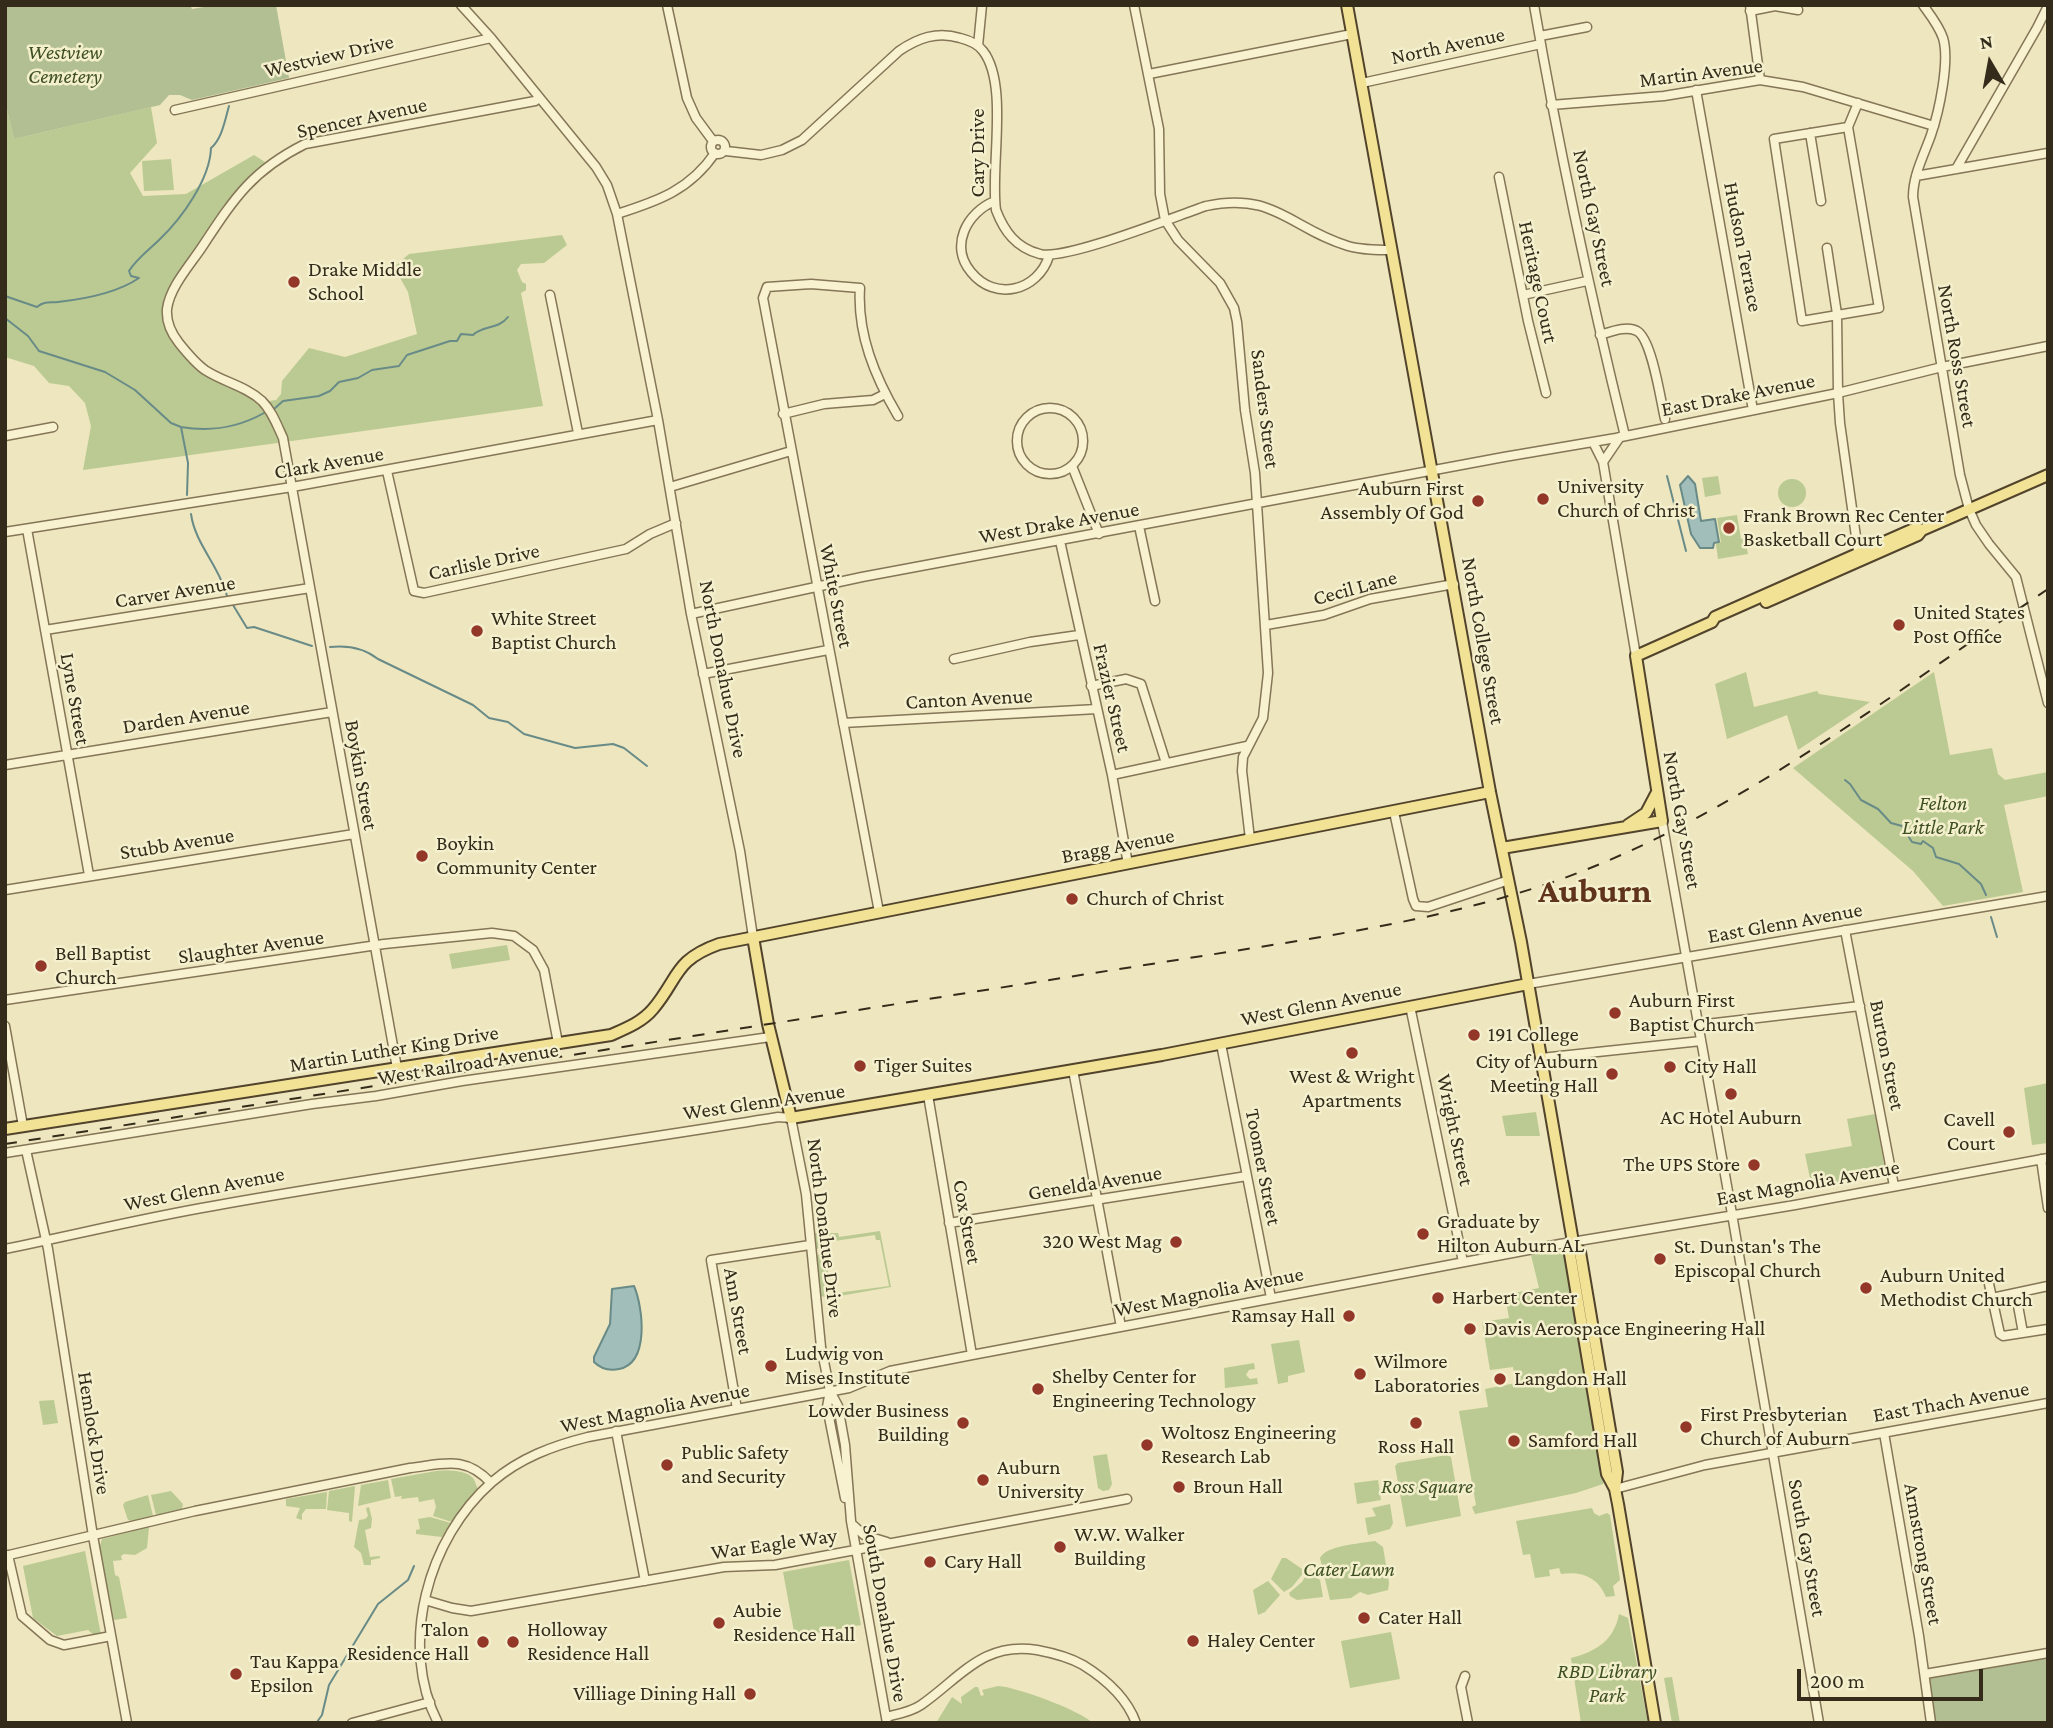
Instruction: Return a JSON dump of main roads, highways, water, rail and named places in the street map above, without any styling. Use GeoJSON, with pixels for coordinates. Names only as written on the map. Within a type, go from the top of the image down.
{"type":"FeatureCollection","features":[{"type":"Feature","properties":{"kind":"main road","name":"North College Street"},"geometry":{"type":"LineString","coordinates":[[1347,5],[1490,793],[1528,984],[1573,1242],[1570,1254],[1607,1474],[1615,1489],[1655,1723]]}},
{"type":"Feature","properties":{"kind":"main road","name":"North Gay Street"},"geometry":{"type":"LineString","coordinates":[[1622,829],[1662,821],[1636,656],[1712,622],[1714,617],[1730,609],[1859,557],[1916,528],[1922,530],[2048,475]]}},
{"type":"Feature","properties":{"kind":"main road"},"geometry":{"type":"LineString","coordinates":[[1502,848],[1622,829],[1646,813],[1657,792]]}},
{"type":"Feature","properties":{"kind":"main road","name":"Bragg Avenue"},"geometry":{"type":"LineString","coordinates":[[753,937],[1490,793]]}},
{"type":"Feature","properties":{"kind":"main road","name":"North Donahue Drive"},"geometry":{"type":"LineString","coordinates":[[753,937],[771,1037],[790,1118]]}},
{"type":"Feature","properties":{"kind":"main road","name":"Martin Luther King Drive"},"geometry":{"type":"LineString","coordinates":[[5,1129],[611,1035],[628,1028],[653,1008],[678,970],[697,954],[719,944],[753,937]]}},
{"type":"Feature","properties":{"kind":"main road","name":"West Glenn Avenue"},"geometry":{"type":"LineString","coordinates":[[790,1118],[1221,1044],[1528,984]]}},
{"type":"Feature","properties":{"kind":"water"},"geometry":{"type":"Polygon","coordinates":[[[1688,476],[1695,484],[1701,521],[1715,519],[1719,542],[1714,543],[1713,548],[1700,548],[1691,534],[1680,485],[1688,476]]]}},
{"type":"Feature","properties":{"kind":"water"},"geometry":{"type":"Polygon","coordinates":[[[634,1286],[640,1307],[640,1346],[629,1365],[619,1369],[602,1368],[594,1362],[594,1357],[610,1324],[612,1289],[634,1286]]]}},
{"type":"Feature","properties":{"kind":"waterway"},"geometry":{"type":"LineString","coordinates":[[5,296],[37,307],[45,303],[100,294],[121,288],[139,278],[131,276],[129,271],[186,209],[206,172],[211,148],[220,134],[229,106]]}},
{"type":"Feature","properties":{"kind":"waterway"},"geometry":{"type":"LineString","coordinates":[[274,409],[283,401],[319,396],[330,391],[339,382],[358,378],[372,370],[399,366],[407,355],[457,341],[461,334],[473,335],[500,324],[508,317]]}},
{"type":"Feature","properties":{"kind":"waterway"},"geometry":{"type":"LineString","coordinates":[[5,318],[28,336],[39,351],[105,372],[135,390],[171,423],[181,427],[188,463],[187,495]]}},
{"type":"Feature","properties":{"kind":"waterway"},"geometry":{"type":"LineString","coordinates":[[181,427],[224,427],[245,422],[264,413]]}},
{"type":"Feature","properties":{"kind":"waterway"},"geometry":{"type":"LineString","coordinates":[[1667,476],[1686,551]]}},
{"type":"Feature","properties":{"kind":"waterway"},"geometry":{"type":"LineString","coordinates":[[191,514],[197,535],[224,585],[227,596]]}},
{"type":"Feature","properties":{"kind":"waterway"},"geometry":{"type":"LineString","coordinates":[[233,605],[247,628],[254,627],[312,646]]}},
{"type":"Feature","properties":{"kind":"waterway"},"geometry":{"type":"LineString","coordinates":[[330,647],[343,646],[367,652],[473,705],[489,718],[508,722],[524,734],[575,748],[613,744],[624,748],[647,766]]}},
{"type":"Feature","properties":{"kind":"waterway"},"geometry":{"type":"LineString","coordinates":[[1845,780],[1861,800],[1878,809],[1891,823],[1902,826],[1912,842],[1921,844],[1923,841],[1933,848],[1936,857],[1959,864],[1981,884],[1986,895]]}},
{"type":"Feature","properties":{"kind":"waterway"},"geometry":{"type":"LineString","coordinates":[[1991,917],[1997,937]]}},
{"type":"Feature","properties":{"kind":"waterway"},"geometry":{"type":"LineString","coordinates":[[317,1722],[322,1715],[329,1685],[378,1604],[408,1580],[414,1566]]}},
{"type":"Feature","properties":{"kind":"railway"},"geometry":{"type":"LineString","coordinates":[[5,1144],[1285,943],[1454,911],[1553,882],[1619,856],[1684,825],[1809,752],[2048,589]]}},
{"type":"Feature","properties":{"kind":"place","name":"Drake Middle School"},"geometry":{"type":"Point","coordinates":[294,282]}},
{"type":"Feature","properties":{"kind":"place","name":"University Church of Christ"},"geometry":{"type":"Point","coordinates":[1543,499]}},
{"type":"Feature","properties":{"kind":"place","name":"Auburn First Assembly Of God"},"geometry":{"type":"Point","coordinates":[1478,501]}},
{"type":"Feature","properties":{"kind":"place","name":"Frank Brown Rec Center Basketball Court"},"geometry":{"type":"Point","coordinates":[1729,528]}},
{"type":"Feature","properties":{"kind":"place","name":"United States Post Office"},"geometry":{"type":"Point","coordinates":[1899,625]}},
{"type":"Feature","properties":{"kind":"place","name":"White Street Baptist Church"},"geometry":{"type":"Point","coordinates":[477,631]}},
{"type":"Feature","properties":{"kind":"place","name":"Boykin Community Center"},"geometry":{"type":"Point","coordinates":[422,856]}},
{"type":"Feature","properties":{"kind":"place","name":"Church of Christ"},"geometry":{"type":"Point","coordinates":[1072,899]}},
{"type":"Feature","properties":{"kind":"place","name":"Bell Baptist Church"},"geometry":{"type":"Point","coordinates":[41,966]}},
{"type":"Feature","properties":{"kind":"place","name":"Auburn First Baptist Church"},"geometry":{"type":"Point","coordinates":[1615,1013]}},
{"type":"Feature","properties":{"kind":"place","name":"191 College"},"geometry":{"type":"Point","coordinates":[1474,1035]}},
{"type":"Feature","properties":{"kind":"place","name":"West & Wright Apartments"},"geometry":{"type":"Point","coordinates":[1352,1053]}},
{"type":"Feature","properties":{"kind":"place","name":"Tiger Suites"},"geometry":{"type":"Point","coordinates":[860,1066]}},
{"type":"Feature","properties":{"kind":"place","name":"City Hall"},"geometry":{"type":"Point","coordinates":[1670,1067]}},
{"type":"Feature","properties":{"kind":"place","name":"City of Auburn Meeting Hall"},"geometry":{"type":"Point","coordinates":[1612,1074]}},
{"type":"Feature","properties":{"kind":"place","name":"AC Hotel Auburn"},"geometry":{"type":"Point","coordinates":[1731,1094]}},
{"type":"Feature","properties":{"kind":"place","name":"Cavell Court"},"geometry":{"type":"Point","coordinates":[2009,1132]}},
{"type":"Feature","properties":{"kind":"place","name":"The UPS Store"},"geometry":{"type":"Point","coordinates":[1754,1165]}},
{"type":"Feature","properties":{"kind":"place","name":"Graduate by Hilton Auburn AL"},"geometry":{"type":"Point","coordinates":[1423,1234]}},
{"type":"Feature","properties":{"kind":"place","name":"320 West Mag"},"geometry":{"type":"Point","coordinates":[1176,1242]}},
{"type":"Feature","properties":{"kind":"place","name":"St. Dunstan's The Episcopal Church"},"geometry":{"type":"Point","coordinates":[1660,1259]}},
{"type":"Feature","properties":{"kind":"place","name":"Auburn United Methodist Church"},"geometry":{"type":"Point","coordinates":[1866,1288]}},
{"type":"Feature","properties":{"kind":"place","name":"Harbert Center"},"geometry":{"type":"Point","coordinates":[1438,1298]}},
{"type":"Feature","properties":{"kind":"place","name":"Ramsay Hall"},"geometry":{"type":"Point","coordinates":[1349,1316]}},
{"type":"Feature","properties":{"kind":"place","name":"Davis Aerospace Engineering Hall"},"geometry":{"type":"Point","coordinates":[1470,1329]}},
{"type":"Feature","properties":{"kind":"place","name":"Ludwig von Mises Institute"},"geometry":{"type":"Point","coordinates":[771,1366]}},
{"type":"Feature","properties":{"kind":"place","name":"Wilmore Laboratories"},"geometry":{"type":"Point","coordinates":[1360,1374]}},
{"type":"Feature","properties":{"kind":"place","name":"Langdon Hall"},"geometry":{"type":"Point","coordinates":[1500,1379]}},
{"type":"Feature","properties":{"kind":"place","name":"Shelby Center for Engineering Technology"},"geometry":{"type":"Point","coordinates":[1038,1389]}},
{"type":"Feature","properties":{"kind":"place","name":"Lowder Business Building"},"geometry":{"type":"Point","coordinates":[963,1423]}},
{"type":"Feature","properties":{"kind":"place","name":"Ross Hall"},"geometry":{"type":"Point","coordinates":[1416,1423]}},
{"type":"Feature","properties":{"kind":"place","name":"First Presbyterian Church of Auburn"},"geometry":{"type":"Point","coordinates":[1686,1427]}},
{"type":"Feature","properties":{"kind":"place","name":"Samford Hall"},"geometry":{"type":"Point","coordinates":[1514,1441]}},
{"type":"Feature","properties":{"kind":"place","name":"Woltosz Engineering Research Lab"},"geometry":{"type":"Point","coordinates":[1147,1445]}},
{"type":"Feature","properties":{"kind":"place","name":"Public Safety and Security"},"geometry":{"type":"Point","coordinates":[667,1465]}},
{"type":"Feature","properties":{"kind":"place","name":"Auburn University"},"geometry":{"type":"Point","coordinates":[983,1480]}},
{"type":"Feature","properties":{"kind":"place","name":"Broun Hall"},"geometry":{"type":"Point","coordinates":[1179,1487]}},
{"type":"Feature","properties":{"kind":"place","name":"W.W. Walker Building"},"geometry":{"type":"Point","coordinates":[1060,1547]}},
{"type":"Feature","properties":{"kind":"place","name":"Cary Hall"},"geometry":{"type":"Point","coordinates":[930,1562]}},
{"type":"Feature","properties":{"kind":"place","name":"Cater Hall"},"geometry":{"type":"Point","coordinates":[1364,1618]}},
{"type":"Feature","properties":{"kind":"place","name":"Aubie Residence Hall"},"geometry":{"type":"Point","coordinates":[719,1623]}},
{"type":"Feature","properties":{"kind":"place","name":"Haley Center"},"geometry":{"type":"Point","coordinates":[1193,1641]}},
{"type":"Feature","properties":{"kind":"place","name":"Talon Residence Hall"},"geometry":{"type":"Point","coordinates":[483,1642]}},
{"type":"Feature","properties":{"kind":"place","name":"Holloway Residence Hall"},"geometry":{"type":"Point","coordinates":[513,1642]}},
{"type":"Feature","properties":{"kind":"place","name":"Tau Kappa Epsilon"},"geometry":{"type":"Point","coordinates":[236,1674]}},
{"type":"Feature","properties":{"kind":"place","name":"Villiage Dining Hall"},"geometry":{"type":"Point","coordinates":[750,1694]}},
{"type":"Feature","properties":{"kind":"district","name":"Auburn"},"geometry":{"type":"Point","coordinates":[1595,891]}},
{"type":"Feature","properties":{"kind":"park label","name":"Westview Cemetery"},"geometry":{"type":"Point","coordinates":[65,65]}},
{"type":"Feature","properties":{"kind":"park label","name":"Felton Little Park"},"geometry":{"type":"Point","coordinates":[1943,816]}},
{"type":"Feature","properties":{"kind":"park label","name":"Ross Square"},"geometry":{"type":"Point","coordinates":[1427,1487]}},
{"type":"Feature","properties":{"kind":"park label","name":"Cater Lawn"},"geometry":{"type":"Point","coordinates":[1349,1570]}},
{"type":"Feature","properties":{"kind":"park label","name":"RBD Library Park"},"geometry":{"type":"Point","coordinates":[1607,1684]}}]}
